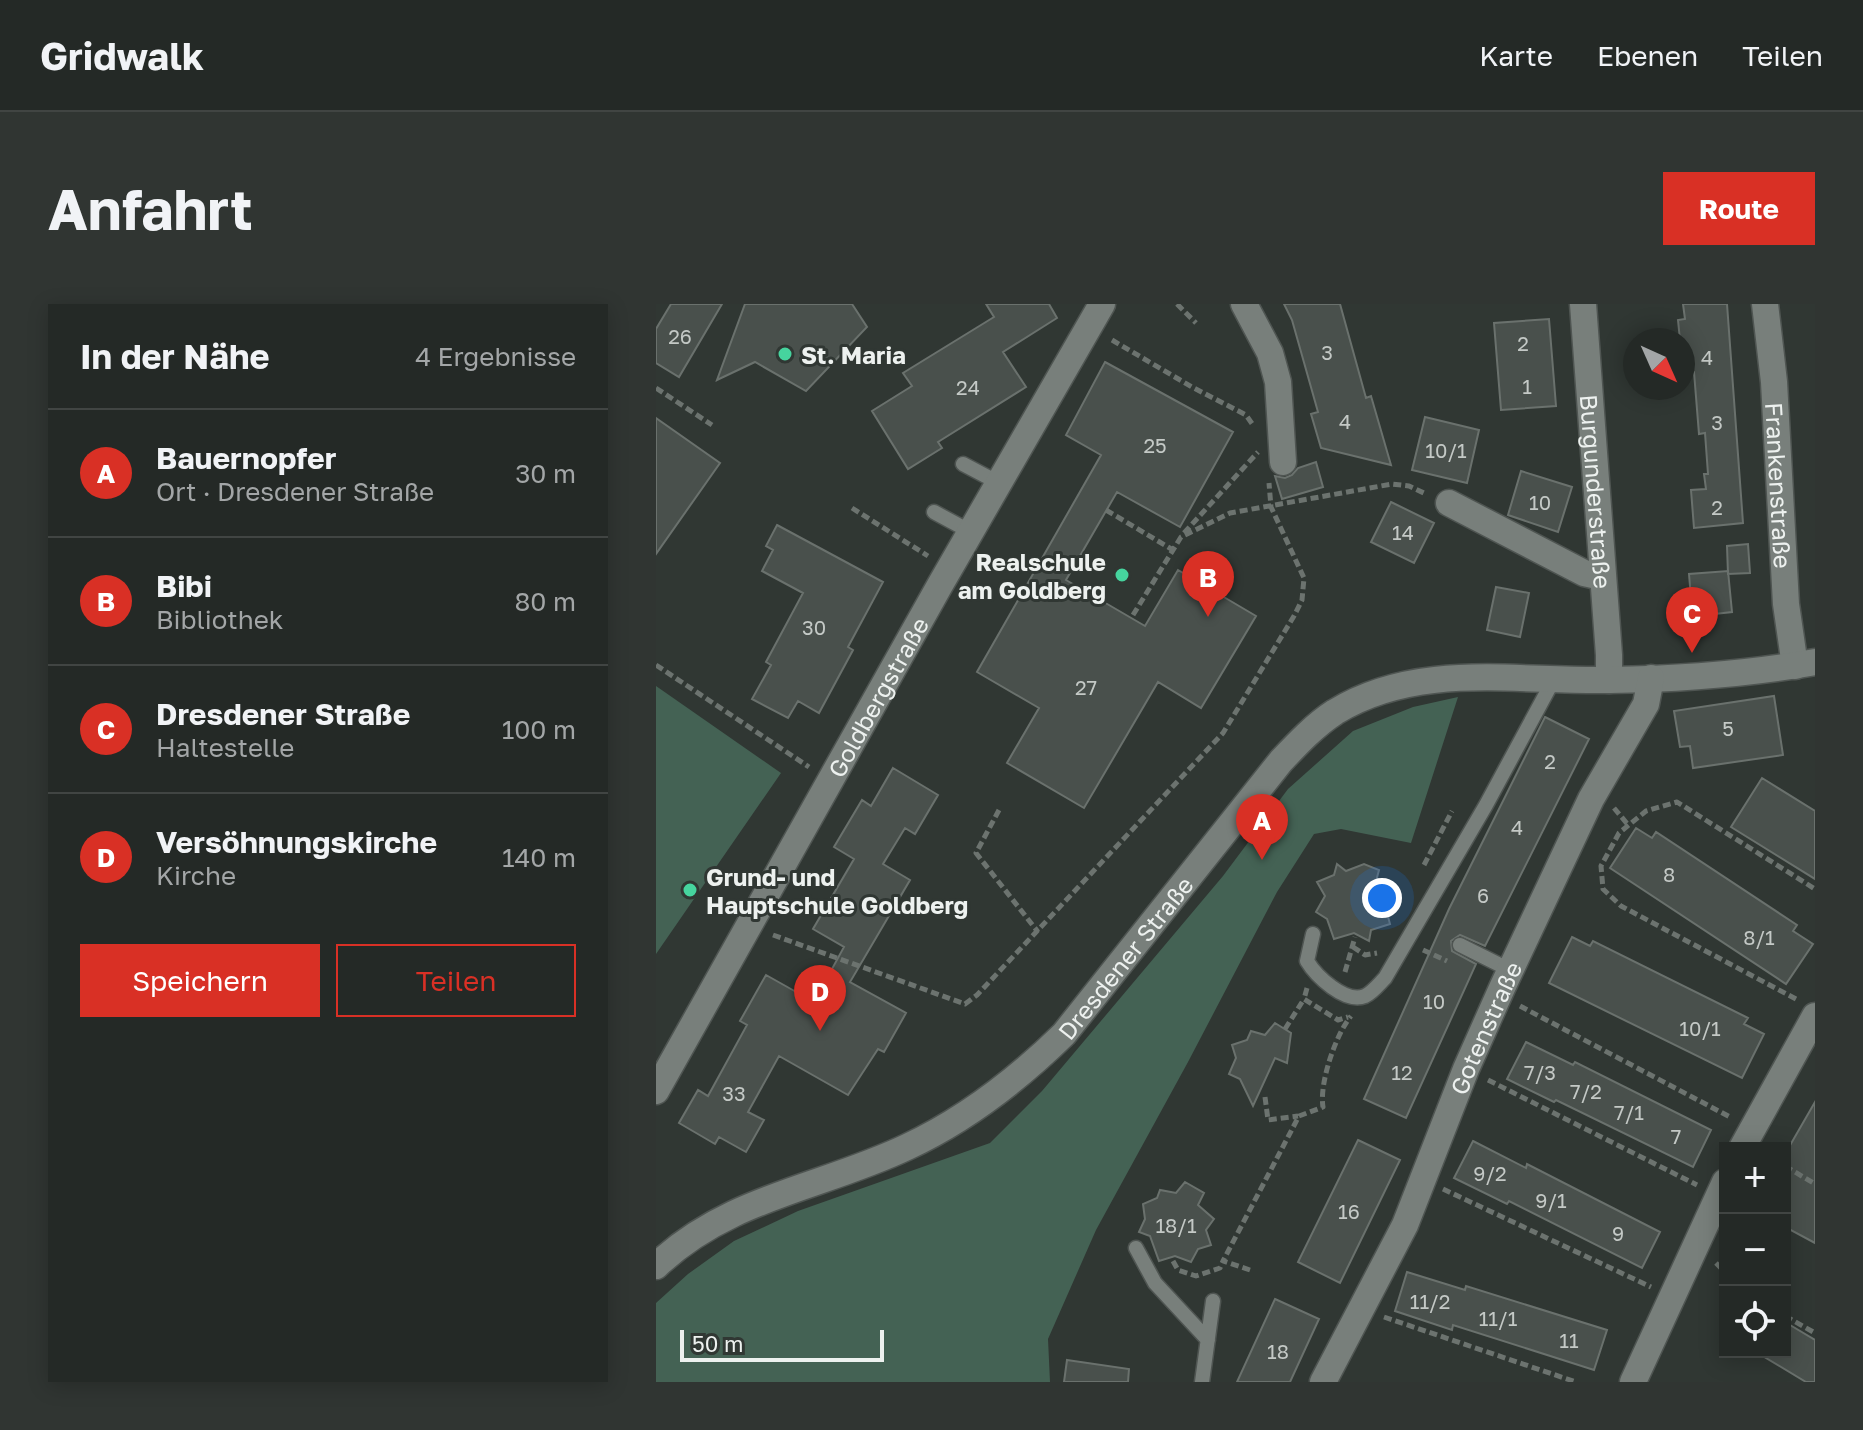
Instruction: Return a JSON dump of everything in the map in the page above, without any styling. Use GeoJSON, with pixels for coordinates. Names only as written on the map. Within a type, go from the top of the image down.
{"type":"FeatureCollection","features":[{"type":"Feature","properties":{"kind":"street"},"geometry":{"type":"LineString","coordinates":[[1244,304],[1270,353],[1278,382],[1275,455]]}},
{"type":"Feature","properties":{"kind":"street","name":"Burgunderstraße"},"geometry":{"type":"LineString","coordinates":[[1583,304],[1609,680]]}},
{"type":"Feature","properties":{"kind":"street","name":"Frankenstraße"},"geometry":{"type":"LineString","coordinates":[[1765,304],[1774,382],[1786,604],[1805,664]]}},
{"type":"Feature","properties":{"kind":"street","name":"Goldbergstraße"},"geometry":{"type":"LineString","coordinates":[[656,1091],[949,570],[1096,316]]}},
{"type":"Feature","properties":{"kind":"street"},"geometry":{"type":"LineString","coordinates":[[1437,498],[1584,573],[1602,577]]}},
{"type":"Feature","properties":{"kind":"street","name":"Dresdener Straße"},"geometry":{"type":"LineString","coordinates":[[656,1266],[703,1230],[739,1209],[906,1148],[987,1101],[1028,1069],[1064,1034],[1281,761],[1306,734],[1336,712],[1379,691],[1417,681],[1451,677],[1609,680],[1805,664]]}},
{"type":"Feature","properties":{"kind":"street","name":"Gotenstraße"},"geometry":{"type":"LineString","coordinates":[[1323,1382],[1405,1225],[1466,1069],[1510,970],[1591,799],[1646,704],[1651,678]]}},
{"type":"Feature","properties":{"kind":"street"},"geometry":{"type":"LineString","coordinates":[[1745,1142],[1808,1009]]}},
{"type":"Feature","properties":{"kind":"street"},"geometry":{"type":"LineString","coordinates":[[1633,1382],[1719,1195]]}},
{"type":"Feature","properties":{"kind":"lane"},"geometry":{"type":"LineString","coordinates":[[963,464],[999,483]]}},
{"type":"Feature","properties":{"kind":"lane"},"geometry":{"type":"LineString","coordinates":[[934,512],[971,532]]}},
{"type":"Feature","properties":{"kind":"lane"},"geometry":{"type":"LineString","coordinates":[[1313,934],[1307,961],[1327,984],[1361,998],[1385,978],[1486,805],[1554,679]]}},
{"type":"Feature","properties":{"kind":"lane"},"geometry":{"type":"LineString","coordinates":[[1460,945],[1510,970]]}},
{"type":"Feature","properties":{"kind":"lane"},"geometry":{"type":"LineString","coordinates":[[1136,1248],[1155,1283],[1208,1340]]}},
{"type":"Feature","properties":{"kind":"lane"},"geometry":{"type":"LineString","coordinates":[[1202,1382],[1213,1301]]}},
{"type":"Feature","properties":{"kind":"path"},"geometry":{"type":"LineString","coordinates":[[1177,304],[1196,323]]}},
{"type":"Feature","properties":{"kind":"path"},"geometry":{"type":"LineString","coordinates":[[749,926],[965,1004],[1038,932],[1223,733],[1294,616],[1302,600],[1304,578],[1271,507],[1275,455],[1246,415],[1192,387],[1096,316]]}},
{"type":"Feature","properties":{"kind":"path"},"geometry":{"type":"LineString","coordinates":[[656,388],[712,425]]}},
{"type":"Feature","properties":{"kind":"path"},"geometry":{"type":"LineString","coordinates":[[1133,615],[1181,537],[1275,455]]}},
{"type":"Feature","properties":{"kind":"path"},"geometry":{"type":"LineString","coordinates":[[1181,537],[1230,513],[1392,484],[1409,486],[1437,498]]}},
{"type":"Feature","properties":{"kind":"path"},"geometry":{"type":"LineString","coordinates":[[852,508],[949,570]]}},
{"type":"Feature","properties":{"kind":"path"},"geometry":{"type":"LineString","coordinates":[[1106,510],[1173,550]]}},
{"type":"Feature","properties":{"kind":"path"},"geometry":{"type":"LineString","coordinates":[[656,665],[830,781]]}},
{"type":"Feature","properties":{"kind":"path"},"geometry":{"type":"LineString","coordinates":[[1808,1009],[1621,906],[1603,889],[1601,866],[1619,833],[1646,811],[1677,802],[1815,889]]}},
{"type":"Feature","properties":{"kind":"path"},"geometry":{"type":"LineString","coordinates":[[999,810],[976,853],[1038,932]]}},
{"type":"Feature","properties":{"kind":"path"},"geometry":{"type":"LineString","coordinates":[[1412,945],[1455,965]]}},
{"type":"Feature","properties":{"kind":"path"},"geometry":{"type":"LineString","coordinates":[[1499,995],[1736,1120]]}},
{"type":"Feature","properties":{"kind":"path"},"geometry":{"type":"LineString","coordinates":[[1285,1029],[1304,999]]}},
{"type":"Feature","properties":{"kind":"path"},"geometry":{"type":"LineString","coordinates":[[1265,1097],[1268,1120],[1299,1116],[1323,1107],[1324,1080],[1335,1048],[1349,1016],[1360,1015]]}},
{"type":"Feature","properties":{"kind":"path"},"geometry":{"type":"LineString","coordinates":[[1497,1085],[1686,1179]]}},
{"type":"Feature","properties":{"kind":"path"},"geometry":{"type":"LineString","coordinates":[[1173,1261],[1178,1270],[1196,1276],[1220,1268],[1299,1116]]}},
{"type":"Feature","properties":{"kind":"path"},"geometry":{"type":"LineString","coordinates":[[1791,1170],[1815,1184]]}},
{"type":"Feature","properties":{"kind":"path"},"geometry":{"type":"LineString","coordinates":[[1443,1189],[1651,1287]]}},
{"type":"Feature","properties":{"kind":"path"},"geometry":{"type":"LineString","coordinates":[[1223,1261],[1250,1270]]}},
{"type":"Feature","properties":{"kind":"path"},"geometry":{"type":"LineString","coordinates":[[1388,1319],[1576,1382]]}},
{"type":"Feature","properties":{"kind":"path"},"geometry":{"type":"LineString","coordinates":[[1791,1319],[1815,1333]]}},
{"type":"Feature","properties":{"kind":"green space","name":"Grund- und Hauptschule Goldberg"},"geometry":{"type":"Polygon","coordinates":[[[656,686],[781,773],[656,954],[656,686]]]}},
{"type":"Feature","properties":{"kind":"green space"},"geometry":{"type":"Polygon","coordinates":[[[1458,697],[1411,843],[1341,829],[1314,834],[1277,892],[1096,1230],[1048,1339],[1050,1382],[656,1382],[656,1303],[688,1274],[734,1241],[798,1211],[990,1143],[1042,1091],[1223,876],[1288,789],[1353,731],[1413,707],[1458,697]]]}},
{"type":"Feature","properties":{"kind":"building"},"geometry":{"type":"Polygon","coordinates":[[[671,304],[722,304],[679,377],[656,363],[656,329],[671,304]]]}},
{"type":"Feature","properties":{"kind":"building","name":"St. Maria"},"geometry":{"type":"Polygon","coordinates":[[[745,304],[852,304],[867,327],[806,391],[755,362],[717,380],[745,304]]]}},
{"type":"Feature","properties":{"kind":"building"},"geometry":{"type":"Polygon","coordinates":[[[986,304],[1049,304],[1057,318],[1003,352],[1026,387],[938,442],[942,448],[908,469],[872,411],[912,386],[903,373],[994,317],[986,304]]]}},
{"type":"Feature","properties":{"kind":"building"},"geometry":{"type":"Polygon","coordinates":[[[1284,304],[1340,304],[1366,398],[1371,396],[1391,465],[1321,448],[1311,414],[1318,412],[1292,320],[1284,304]]]}},
{"type":"Feature","properties":{"kind":"building"},"geometry":{"type":"Polygon","coordinates":[[[1683,304],[1727,304],[1743,523],[1694,528],[1691,490],[1706,489],[1704,474],[1708,474],[1705,433],[1699,434],[1695,328],[1679,328],[1678,320],[1685,319],[1683,304]]]}},
{"type":"Feature","properties":{"kind":"building"},"geometry":{"type":"Polygon","coordinates":[[[1549,319],[1556,406],[1501,410],[1494,323],[1549,319]]]}},
{"type":"Feature","properties":{"kind":"building"},"geometry":{"type":"Polygon","coordinates":[[[1105,362],[1233,432],[1180,527],[1117,492],[1066,580],[1145,626],[1178,570],[1256,616],[1201,708],[1158,682],[1084,808],[1007,763],[1039,708],[977,672],[1101,455],[1066,435],[1105,362]]]}},
{"type":"Feature","properties":{"kind":"building"},"geometry":{"type":"Polygon","coordinates":[[[1425,417],[1479,430],[1467,483],[1412,470],[1425,417]]]}},
{"type":"Feature","properties":{"kind":"building"},"geometry":{"type":"Polygon","coordinates":[[[656,418],[720,463],[656,554],[656,418]]]}},
{"type":"Feature","properties":{"kind":"building"},"geometry":{"type":"Polygon","coordinates":[[[1316,462],[1323,487],[1282,499],[1275,476],[1285,478],[1298,468],[1316,462]]]}},
{"type":"Feature","properties":{"kind":"building"},"geometry":{"type":"Polygon","coordinates":[[[1521,471],[1572,487],[1558,532],[1508,515],[1521,471]]]}},
{"type":"Feature","properties":{"kind":"building"},"geometry":{"type":"Polygon","coordinates":[[[1391,502],[1434,523],[1414,563],[1371,542],[1391,502]]]}},
{"type":"Feature","properties":{"kind":"building"},"geometry":{"type":"Polygon","coordinates":[[[777,525],[883,582],[848,647],[853,650],[819,713],[798,701],[788,718],[752,699],[771,665],[766,662],[803,593],[762,571],[773,550],[766,546],[777,525]]]}},
{"type":"Feature","properties":{"kind":"building"},"geometry":{"type":"Polygon","coordinates":[[[1748,544],[1750,573],[1728,574],[1727,546],[1748,544]]]}},
{"type":"Feature","properties":{"kind":"building"},"geometry":{"type":"Polygon","coordinates":[[[1728,571],[1732,612],[1706,615],[1706,609],[1692,610],[1689,574],[1728,571]]]}},
{"type":"Feature","properties":{"kind":"building"},"geometry":{"type":"Polygon","coordinates":[[[1496,587],[1529,593],[1520,637],[1487,630],[1496,587]]]}},
{"type":"Feature","properties":{"kind":"building"},"geometry":{"type":"Polygon","coordinates":[[[1774,696],[1783,755],[1693,768],[1690,746],[1680,747],[1674,711],[1774,696]]]}},
{"type":"Feature","properties":{"kind":"building"},"geometry":{"type":"Polygon","coordinates":[[[1545,717],[1589,739],[1485,946],[1460,935],[1451,941],[1452,951],[1476,964],[1406,1118],[1364,1099],[1449,909],[1545,717]]]}},
{"type":"Feature","properties":{"kind":"building"},"geometry":{"type":"Polygon","coordinates":[[[893,768],[938,795],[915,834],[905,828],[883,864],[910,880],[850,982],[906,1013],[884,1052],[878,1049],[848,1095],[779,1056],[748,1112],[764,1120],[746,1152],[719,1137],[715,1144],[679,1123],[698,1090],[708,1096],[747,1025],[740,1021],[766,975],[814,1002],[844,947],[813,929],[854,859],[834,847],[862,800],[871,806],[893,768]]]}},
{"type":"Feature","properties":{"kind":"building"},"geometry":{"type":"Polygon","coordinates":[[[1762,778],[1815,811],[1815,879],[1731,827],[1762,778]]]}},
{"type":"Feature","properties":{"kind":"building"},"geometry":{"type":"Polygon","coordinates":[[[1636,828],[1652,838],[1656,832],[1797,925],[1793,931],[1813,944],[1786,984],[1610,868],[1636,828]]]}},
{"type":"Feature","properties":{"kind":"building"},"geometry":{"type":"Polygon","coordinates":[[[1337,864],[1346,871],[1364,864],[1379,870],[1375,885],[1393,894],[1386,909],[1390,924],[1371,930],[1369,941],[1354,933],[1334,939],[1327,919],[1316,912],[1325,896],[1317,882],[1334,875],[1337,864]]]}},
{"type":"Feature","properties":{"kind":"building"},"geometry":{"type":"Polygon","coordinates":[[[1572,937],[1590,946],[1593,941],[1748,1018],[1744,1024],[1764,1034],[1742,1078],[1549,983],[1572,937]]]}},
{"type":"Feature","properties":{"kind":"building"},"geometry":{"type":"Polygon","coordinates":[[[1275,1023],[1291,1033],[1287,1063],[1275,1058],[1253,1106],[1240,1079],[1229,1074],[1236,1058],[1232,1045],[1247,1040],[1251,1031],[1265,1035],[1275,1023]]]}},
{"type":"Feature","properties":{"kind":"building"},"geometry":{"type":"Polygon","coordinates":[[[1526,1042],[1573,1065],[1575,1062],[1711,1130],[1693,1167],[1507,1079],[1526,1042]]]}},
{"type":"Feature","properties":{"kind":"building"},"geometry":{"type":"Polygon","coordinates":[[[1815,1102],[1815,1243],[1791,1230],[1791,1144],[1815,1102]]]}},
{"type":"Feature","properties":{"kind":"building"},"geometry":{"type":"Polygon","coordinates":[[[1358,1140],[1400,1160],[1340,1283],[1298,1262],[1358,1140]]]}},
{"type":"Feature","properties":{"kind":"building"},"geometry":{"type":"Polygon","coordinates":[[[1473,1141],[1526,1168],[1527,1164],[1660,1232],[1642,1268],[1509,1201],[1507,1204],[1454,1178],[1473,1141]]]}},
{"type":"Feature","properties":{"kind":"building"},"geometry":{"type":"Polygon","coordinates":[[[1185,1182],[1204,1193],[1198,1205],[1214,1219],[1206,1230],[1211,1245],[1198,1249],[1191,1262],[1175,1256],[1159,1261],[1150,1236],[1139,1232],[1145,1219],[1143,1204],[1157,1198],[1160,1190],[1176,1193],[1185,1182]]]}},
{"type":"Feature","properties":{"kind":"building"},"geometry":{"type":"Polygon","coordinates":[[[1407,1272],[1465,1290],[1466,1286],[1607,1330],[1594,1370],[1453,1325],[1452,1330],[1395,1311],[1407,1272]]]}},
{"type":"Feature","properties":{"kind":"building"},"geometry":{"type":"Polygon","coordinates":[[[1275,1299],[1319,1319],[1290,1382],[1237,1382],[1275,1299]]]}},
{"type":"Feature","properties":{"kind":"building"},"geometry":{"type":"Polygon","coordinates":[[[1791,1326],[1815,1340],[1815,1382],[1806,1382],[1766,1358],[1791,1358],[1791,1326]]]}},
{"type":"Feature","properties":{"kind":"building"},"geometry":{"type":"Polygon","coordinates":[[[1067,1360],[1129,1369],[1128,1382],[1064,1382],[1067,1360]]]}},
{"type":"Feature","properties":{"kind":"place","name":"St. Maria"},"geometry":{"type":"Point","coordinates":[785,354]}},
{"type":"Feature","properties":{"kind":"place","name":"Realschule am Goldberg"},"geometry":{"type":"Point","coordinates":[1122,575]}},
{"type":"Feature","properties":{"kind":"place","name":"Bibi"},"geometry":{"type":"Point","coordinates":[1208,617]}},
{"type":"Feature","properties":{"kind":"place","name":"Dresdener Straße"},"geometry":{"type":"Point","coordinates":[1692,653]}},
{"type":"Feature","properties":{"kind":"place","name":"Bauernopfer"},"geometry":{"type":"Point","coordinates":[1262,860]}},
{"type":"Feature","properties":{"kind":"place","name":"Grund- und Hauptschule Goldberg"},"geometry":{"type":"Point","coordinates":[690,890]}},
{"type":"Feature","properties":{"kind":"place","name":"Versöhnungskirche"},"geometry":{"type":"Point","coordinates":[820,1031]}}]}
